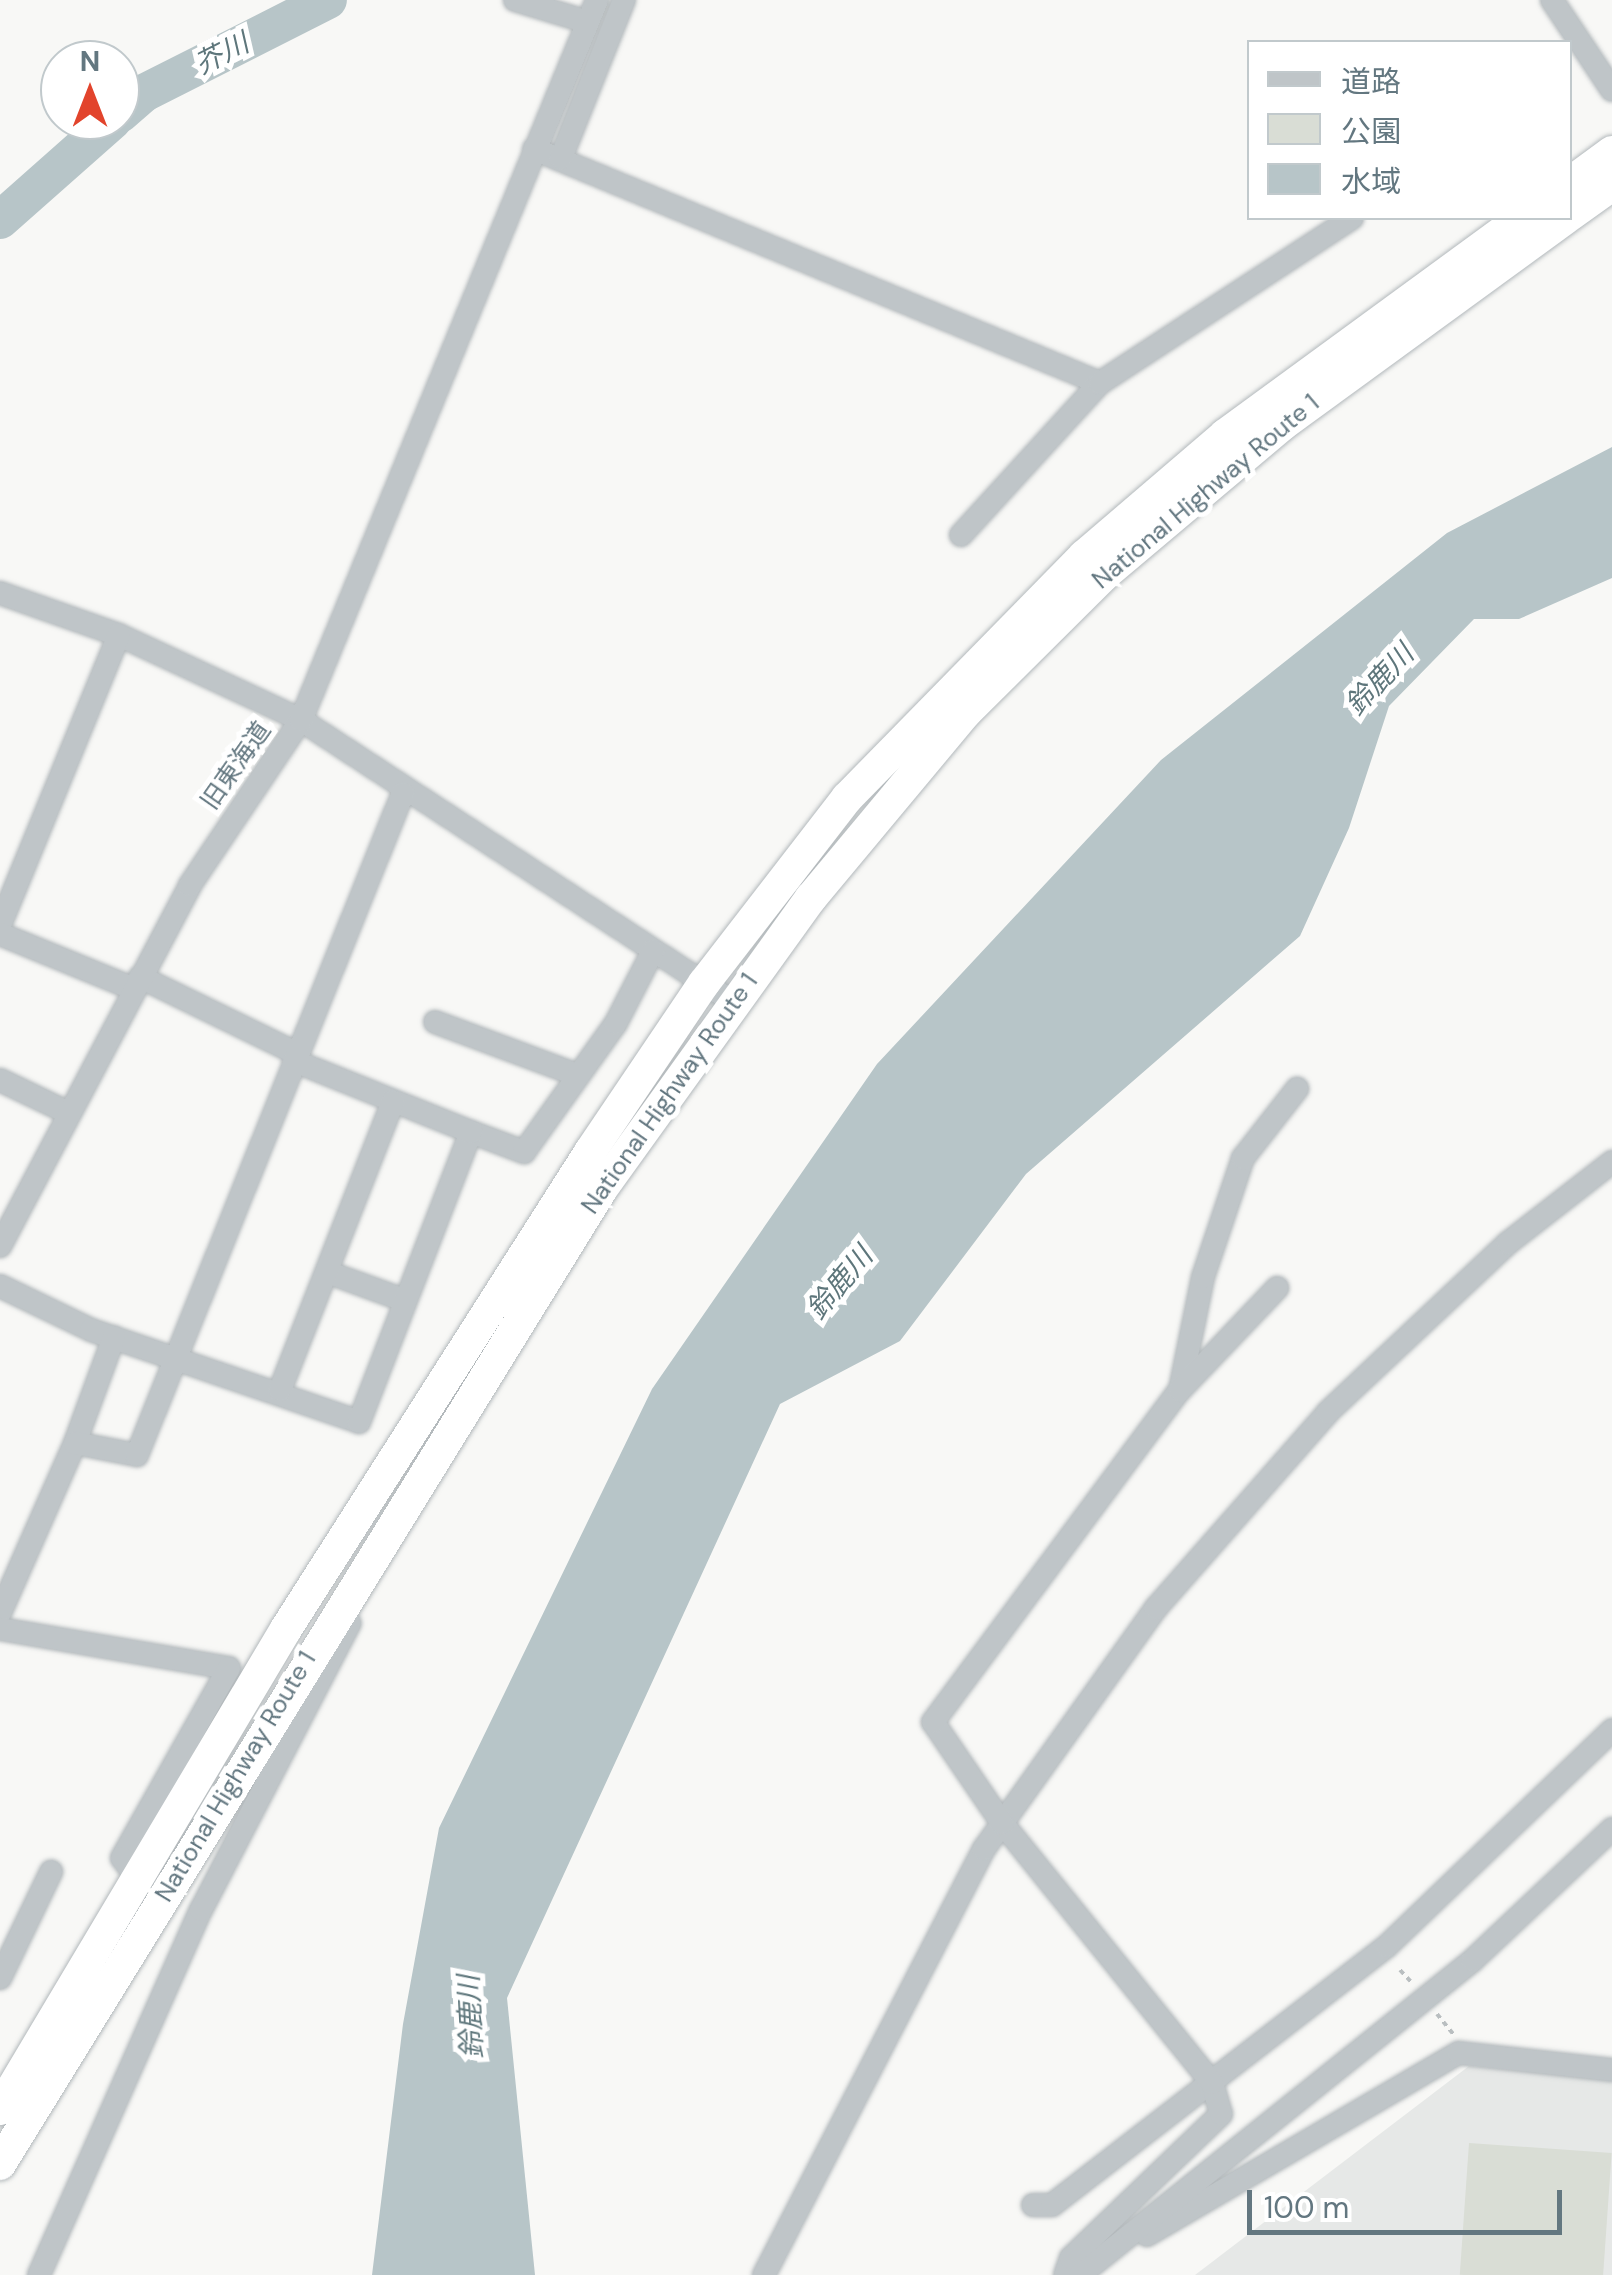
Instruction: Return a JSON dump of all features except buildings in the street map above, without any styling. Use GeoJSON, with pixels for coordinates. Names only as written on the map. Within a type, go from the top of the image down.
{"type":"FeatureCollection","features":[{"type":"Feature","properties":{"kind":"highway"},"geometry":{"type":"LineString","coordinates":[[1572,181],[1612,152]]}},
{"type":"Feature","properties":{"kind":"highway","name":"National Highway Route 1"},"geometry":{"type":"LineString","coordinates":[[1572,213],[1612,185]]}},
{"type":"Feature","properties":{"kind":"highway","name":"National Highway Route 1"},"geometry":{"type":"LineString","coordinates":[[0,2109],[141,1883],[286,1629],[704,983],[912,724],[1084,556],[1225,436],[1518,220]]}},
{"type":"Feature","properties":{"kind":"highway","name":"National Highway Route 1"},"geometry":{"type":"LineString","coordinates":[[0,2164],[601,1190],[733,1002],[910,776],[1027,646],[1282,425],[1563,220]]}},
{"type":"Feature","properties":{"kind":"street"},"geometry":{"type":"LineString","coordinates":[[515,0],[588,22]]}},
{"type":"Feature","properties":{"kind":"street"},"geometry":{"type":"LineString","coordinates":[[0,593],[119,635],[304,713],[597,0]]}},
{"type":"Feature","properties":{"kind":"street"},"geometry":{"type":"LineString","coordinates":[[561,158],[624,0]]}},
{"type":"Feature","properties":{"kind":"street"},"geometry":{"type":"LineString","coordinates":[[1552,0],[1581,53],[1612,90]]}},
{"type":"Feature","properties":{"kind":"street"},"geometry":{"type":"LineString","coordinates":[[534,149],[1100,383]]}},
{"type":"Feature","properties":{"kind":"street"},"geometry":{"type":"LineString","coordinates":[[961,535],[1100,383],[1349,220]]}},
{"type":"Feature","properties":{"kind":"street"},"geometry":{"type":"LineString","coordinates":[[0,925],[119,635]]}},
{"type":"Feature","properties":{"kind":"street","name":"旧東海道"},"geometry":{"type":"LineString","coordinates":[[0,1246],[137,983],[240,802],[304,713],[403,793],[733,1002]]}},
{"type":"Feature","properties":{"kind":"street"},"geometry":{"type":"LineString","coordinates":[[75,1443],[137,1455],[403,793]]}},
{"type":"Feature","properties":{"kind":"street"},"geometry":{"type":"LineString","coordinates":[[0,934],[137,983],[393,1101],[524,1152],[575,1074],[616,1023],[653,951]]}},
{"type":"Feature","properties":{"kind":"street"},"geometry":{"type":"LineString","coordinates":[[436,1022],[575,1074]]}},
{"type":"Feature","properties":{"kind":"street"},"geometry":{"type":"LineString","coordinates":[[0,1080],[69,1113]]}},
{"type":"Feature","properties":{"kind":"street"},"geometry":{"type":"LineString","coordinates":[[1180,1390],[1204,1277],[1243,1158],[1297,1089]]}},
{"type":"Feature","properties":{"kind":"street"},"geometry":{"type":"LineString","coordinates":[[280,1390],[393,1101]]}},
{"type":"Feature","properties":{"kind":"street"},"geometry":{"type":"LineString","coordinates":[[0,1286],[114,1337],[177,1354],[359,1422],[471,1132]]}},
{"type":"Feature","properties":{"kind":"street"},"geometry":{"type":"LineString","coordinates":[[764,2275],[1002,1824],[1156,1608],[1248,1496],[1416,1326],[1612,1162]]}},
{"type":"Feature","properties":{"kind":"street"},"geometry":{"type":"LineString","coordinates":[[327,1272],[404,1300]]}},
{"type":"Feature","properties":{"kind":"street"},"geometry":{"type":"LineString","coordinates":[[1065,2275],[1071,2258],[1221,2114],[1212,2084],[1002,1824],[939,1735],[938,1706],[1180,1390],[1277,1288]]}},
{"type":"Feature","properties":{"kind":"street"},"geometry":{"type":"LineString","coordinates":[[0,1613],[75,1443],[114,1337]]}},
{"type":"Feature","properties":{"kind":"street"},"geometry":{"type":"LineString","coordinates":[[39,2275],[201,1910],[436,1455]]}},
{"type":"Feature","properties":{"kind":"street"},"geometry":{"type":"LineString","coordinates":[[0,1629],[230,1668],[122,1858],[141,1883]]}},
{"type":"Feature","properties":{"kind":"street"},"geometry":{"type":"LineString","coordinates":[[1033,2205],[1052,2205],[1387,1946],[1612,1730]]}},
{"type":"Feature","properties":{"kind":"street"},"geometry":{"type":"LineString","coordinates":[[1080,2275],[1473,1960],[1612,1829]]}},
{"type":"Feature","properties":{"kind":"street"},"geometry":{"type":"LineString","coordinates":[[0,1978],[50,1872]]}},
{"type":"Feature","properties":{"kind":"street"},"geometry":{"type":"LineString","coordinates":[[1113,2246],[1122,2250],[1459,2054],[1612,2070]]}},
{"type":"Feature","properties":{"kind":"path"},"geometry":{"type":"LineString","coordinates":[[1431,2006],[1463,2046],[1459,2054]]}},
{"type":"Feature","properties":{"kind":"shaded area"},"geometry":{"type":"Polygon","coordinates":[[[1469,2066],[1612,2079],[1612,2275],[1195,2275],[1469,2066]]]}},
{"type":"Feature","properties":{"kind":"green space"},"geometry":{"type":"Polygon","coordinates":[[[1469,2143],[1612,2153],[1603,2275],[1460,2275],[1469,2143]]]}},
{"type":"Feature","properties":{"kind":"water","name":"鈴鹿川"},"geometry":{"type":"Polygon","coordinates":[[[1612,447],[1612,578],[1519,619],[1474,619],[1389,706],[1349,828],[1300,936],[1026,1174],[900,1341],[780,1404],[507,1998],[535,2275],[372,2275],[403,2024],[439,1828],[652,1389],[877,1064],[1161,760],[1447,533],[1612,447]]]}},
{"type":"Feature","properties":{"kind":"waterway","name":"芥川"},"geometry":{"type":"LineString","coordinates":[[140,96],[328,0]]}},
{"type":"Feature","properties":{"kind":"waterway","name":"芥川"},"geometry":{"type":"LineString","coordinates":[[0,220],[90,140]]}}]}
